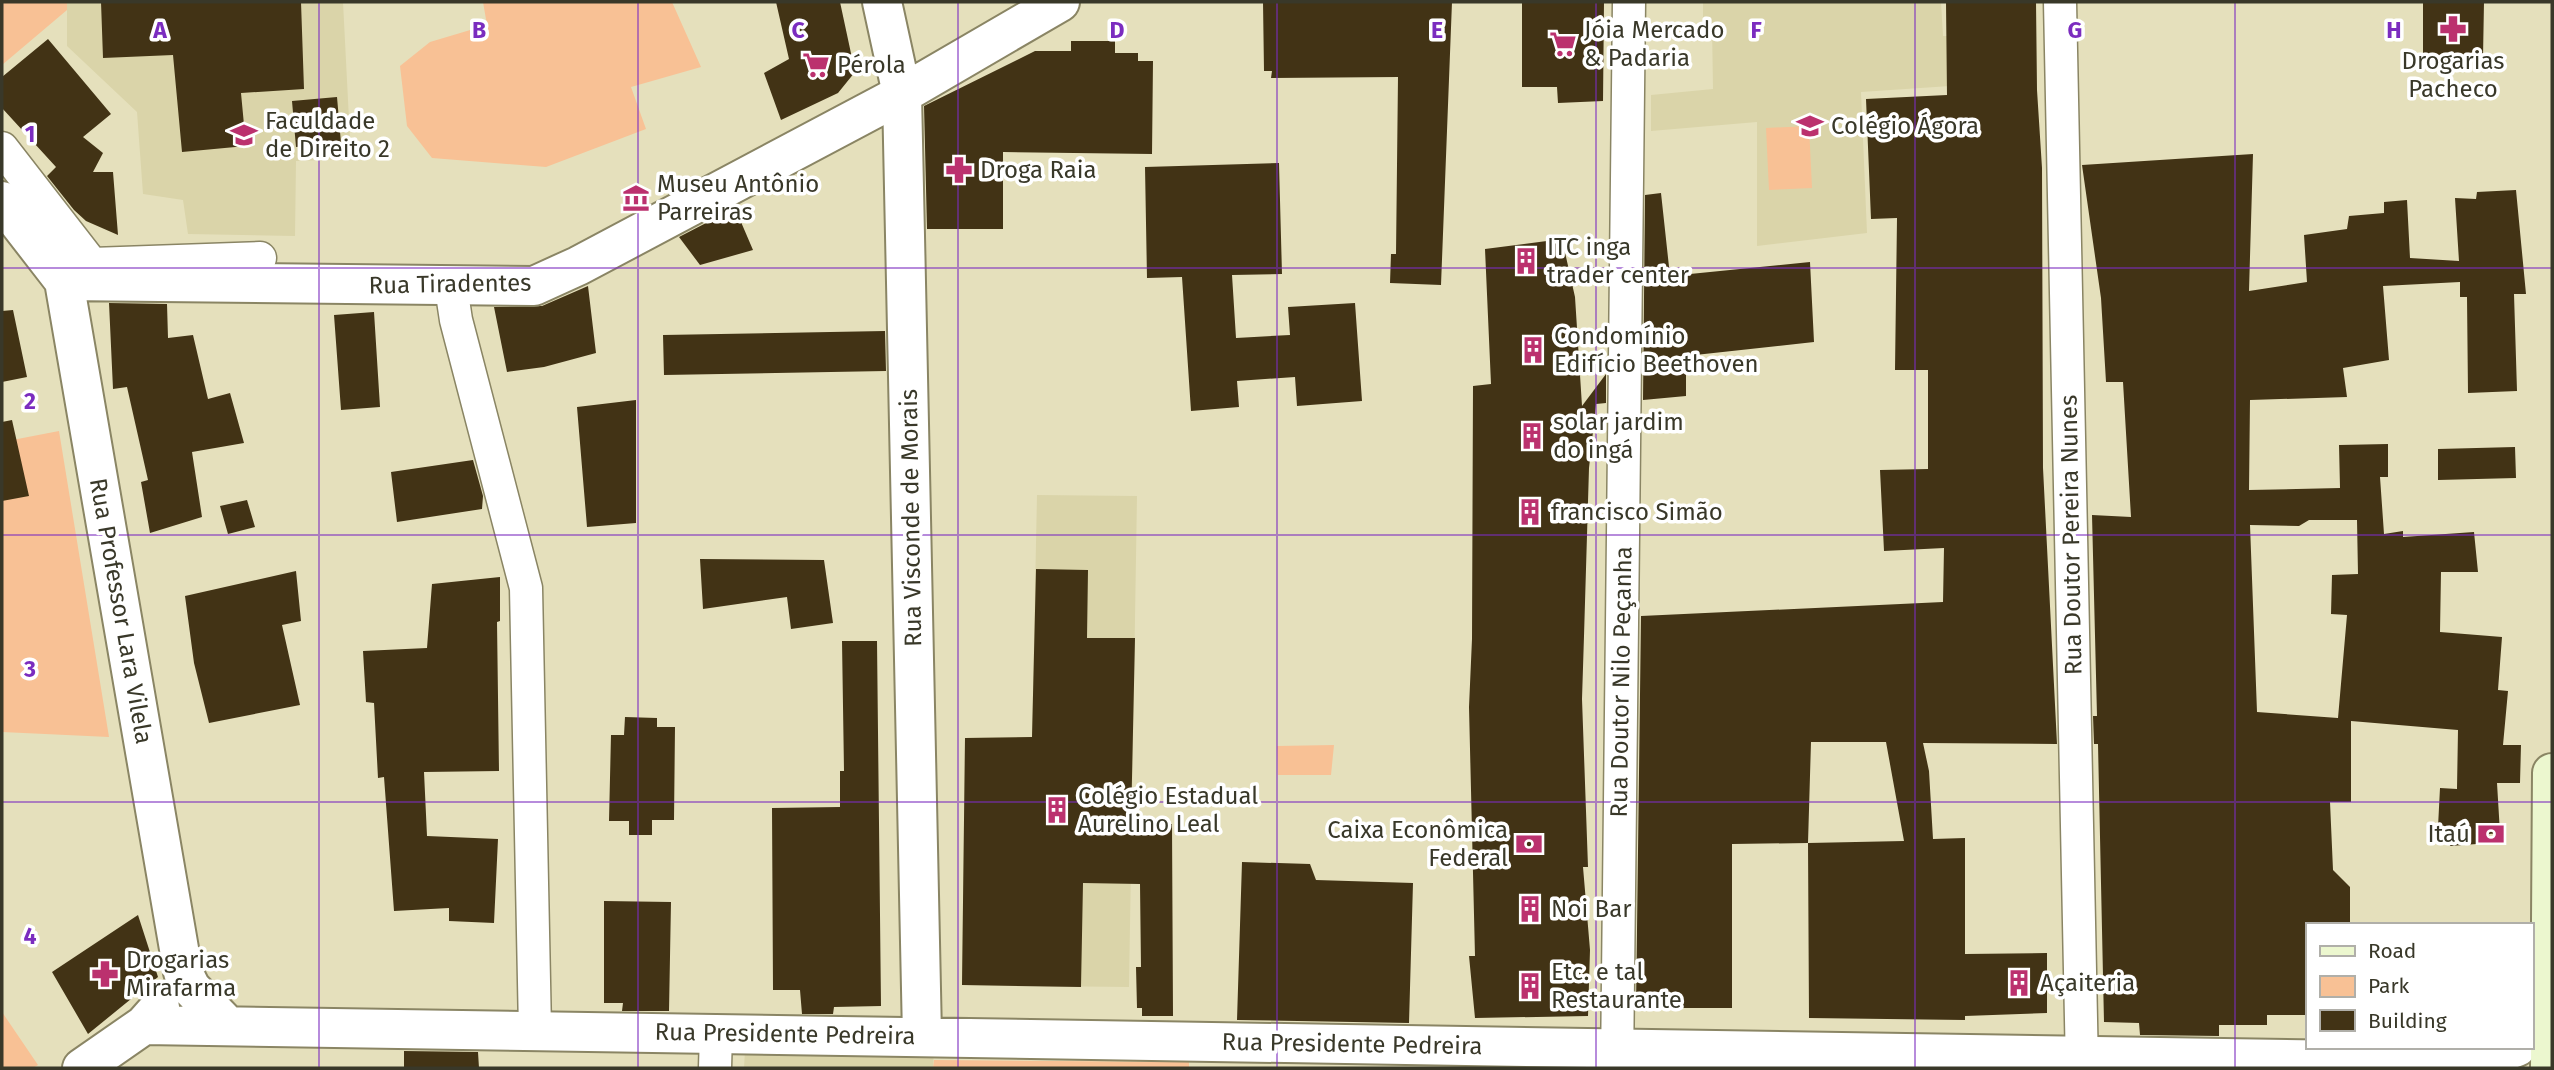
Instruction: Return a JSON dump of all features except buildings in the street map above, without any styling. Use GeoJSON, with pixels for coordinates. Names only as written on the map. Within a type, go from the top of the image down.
{"type":"FeatureCollection","features":[{"type":"Feature","properties":{"kind":"main road"},"geometry":{"type":"LineString","coordinates":[[2550,1068],[2540,1030],[2551,886],[2552,773]]}},
{"type":"Feature","properties":{"kind":"street","name":"Rua Visconde de Morais"},"geometry":{"type":"LineString","coordinates":[[882,2],[902,94],[922,1036]]}},
{"type":"Feature","properties":{"kind":"street","name":"Rua Tiradentes"},"geometry":{"type":"LineString","coordinates":[[64,281],[534,286],[578,267],[902,94],[1060,2]]}},
{"type":"Feature","properties":{"kind":"street","name":"Rua Doutor Nilo Peçanha"},"geometry":{"type":"LineString","coordinates":[[1617,1058],[1629,2]]}},
{"type":"Feature","properties":{"kind":"street","name":"Rua Doutor Pereira Nunes"},"geometry":{"type":"LineString","coordinates":[[2060,2],[2082,1062]]}},
{"type":"Feature","properties":{"kind":"street"},"geometry":{"type":"LineString","coordinates":[[2,148],[92,264],[260,258]]}},
{"type":"Feature","properties":{"kind":"street","name":"Rua Professor Lara Vilela"},"geometry":{"type":"LineString","coordinates":[[2,201],[64,281],[183,972],[191,988],[227,1025]]}},
{"type":"Feature","properties":{"kind":"street"},"geometry":{"type":"LineString","coordinates":[[451,287],[456,320],[526,588],[534,1030]]}},
{"type":"Feature","properties":{"kind":"street"},"geometry":{"type":"LineString","coordinates":[[82,1068],[144,1025],[177,990],[183,972]]}},
{"type":"Feature","properties":{"kind":"street","name":"Rua Presidente Pedreira"},"geometry":{"type":"LineString","coordinates":[[144,1025],[534,1030],[715,1051],[922,1036],[1617,1058],[2484,1065],[2513,1049]]}},
{"type":"Feature","properties":{"kind":"shaded area","name":"Faculdade de Direito 2"},"geometry":{"type":"Polygon","coordinates":[[[67,2],[343,2],[351,159],[296,161],[295,236],[188,234],[183,200],[143,194],[137,112],[67,46],[67,2]]]}},
{"type":"Feature","properties":{"kind":"shaded area","name":"Colégio Ágora"},"geometry":{"type":"Polygon","coordinates":[[[1703,2],[1941,2],[1943,36],[1963,36],[1965,85],[1861,92],[1867,233],[1757,246],[1757,122],[1651,131],[1651,95],[1713,89],[1712,25],[1703,25],[1703,2]]]}},
{"type":"Feature","properties":{"kind":"shaded area"},"geometry":{"type":"Polygon","coordinates":[[[1037,495],[1137,496],[1129,987],[962,985],[965,738],[1032,737],[1037,495]]]}},
{"type":"Feature","properties":{"kind":"shaded area"},"geometry":{"type":"Polygon","coordinates":[[[934,1049],[933,1068],[744,1068],[745,1050],[934,1049]]]}},
{"type":"Feature","properties":{"kind":"green space"},"geometry":{"type":"Polygon","coordinates":[[[2,2],[67,2],[67,10],[2,65],[2,2]]]}},
{"type":"Feature","properties":{"kind":"green space"},"geometry":{"type":"Polygon","coordinates":[[[483,2],[672,2],[701,67],[631,87],[646,129],[546,167],[432,158],[407,126],[400,66],[430,42],[487,25],[483,2]]]}},
{"type":"Feature","properties":{"kind":"green space"},"geometry":{"type":"Polygon","coordinates":[[[1809,126],[1812,188],[1769,190],[1766,128],[1809,126]]]}},
{"type":"Feature","properties":{"kind":"green space"},"geometry":{"type":"Polygon","coordinates":[[[59,431],[109,737],[2,732],[2,442],[59,431]]]}},
{"type":"Feature","properties":{"kind":"green space"},"geometry":{"type":"Polygon","coordinates":[[[1334,745],[1331,775],[1278,775],[1277,746],[1334,745]]]}},
{"type":"Feature","properties":{"kind":"green space"},"geometry":{"type":"Polygon","coordinates":[[[2,1012],[38,1065],[33,1068],[2,1068],[2,1012]]]}},
{"type":"Feature","properties":{"kind":"green space"},"geometry":{"type":"Polygon","coordinates":[[[934,1060],[1189,1062],[1189,1068],[933,1068],[934,1060]]]}},
{"type":"Feature","properties":{"kind":"place","name":"Drogarias Pacheco"},"geometry":{"type":"Point","coordinates":[2453,29]}},
{"type":"Feature","properties":{"kind":"place","name":"Jóia Mercado & Padaria"},"geometry":{"type":"Point","coordinates":[1563,44]}},
{"type":"Feature","properties":{"kind":"place","name":"Pérola"},"geometry":{"type":"Point","coordinates":[816,65]}},
{"type":"Feature","properties":{"kind":"place","name":"Colégio Ágora"},"geometry":{"type":"Point","coordinates":[1810,126]}},
{"type":"Feature","properties":{"kind":"place","name":"Faculdade de Direito 2"},"geometry":{"type":"Point","coordinates":[244,135]}},
{"type":"Feature","properties":{"kind":"place","name":"Droga Raia"},"geometry":{"type":"Point","coordinates":[959,170]}},
{"type":"Feature","properties":{"kind":"place","name":"Museu Antônio Parreiras"},"geometry":{"type":"Point","coordinates":[636,198]}},
{"type":"Feature","properties":{"kind":"place","name":"ITC inga trader center"},"geometry":{"type":"Point","coordinates":[1526,261]}},
{"type":"Feature","properties":{"kind":"place","name":"Condomínio Edifício Beethoven"},"geometry":{"type":"Point","coordinates":[1533,350]}},
{"type":"Feature","properties":{"kind":"place","name":"solar jardim do ingá"},"geometry":{"type":"Point","coordinates":[1532,436]}},
{"type":"Feature","properties":{"kind":"place","name":"francisco Simão"},"geometry":{"type":"Point","coordinates":[1530,512]}},
{"type":"Feature","properties":{"kind":"place","name":"Colégio Estadual Aurelino Leal"},"geometry":{"type":"Point","coordinates":[1057,810]}},
{"type":"Feature","properties":{"kind":"place","name":"Itaú"},"geometry":{"type":"Point","coordinates":[2491,834]}},
{"type":"Feature","properties":{"kind":"place","name":"Caixa Econômica Federal"},"geometry":{"type":"Point","coordinates":[1529,844]}},
{"type":"Feature","properties":{"kind":"place","name":"Noi Bar"},"geometry":{"type":"Point","coordinates":[1530,909]}},
{"type":"Feature","properties":{"kind":"place","name":"Drogarias Mirafarma"},"geometry":{"type":"Point","coordinates":[105,974]}},
{"type":"Feature","properties":{"kind":"place","name":"Açaiteria"},"geometry":{"type":"Point","coordinates":[2019,983]}},
{"type":"Feature","properties":{"kind":"place","name":"Etc. e tal Restaurante"},"geometry":{"type":"Point","coordinates":[1530,986]}}]}
